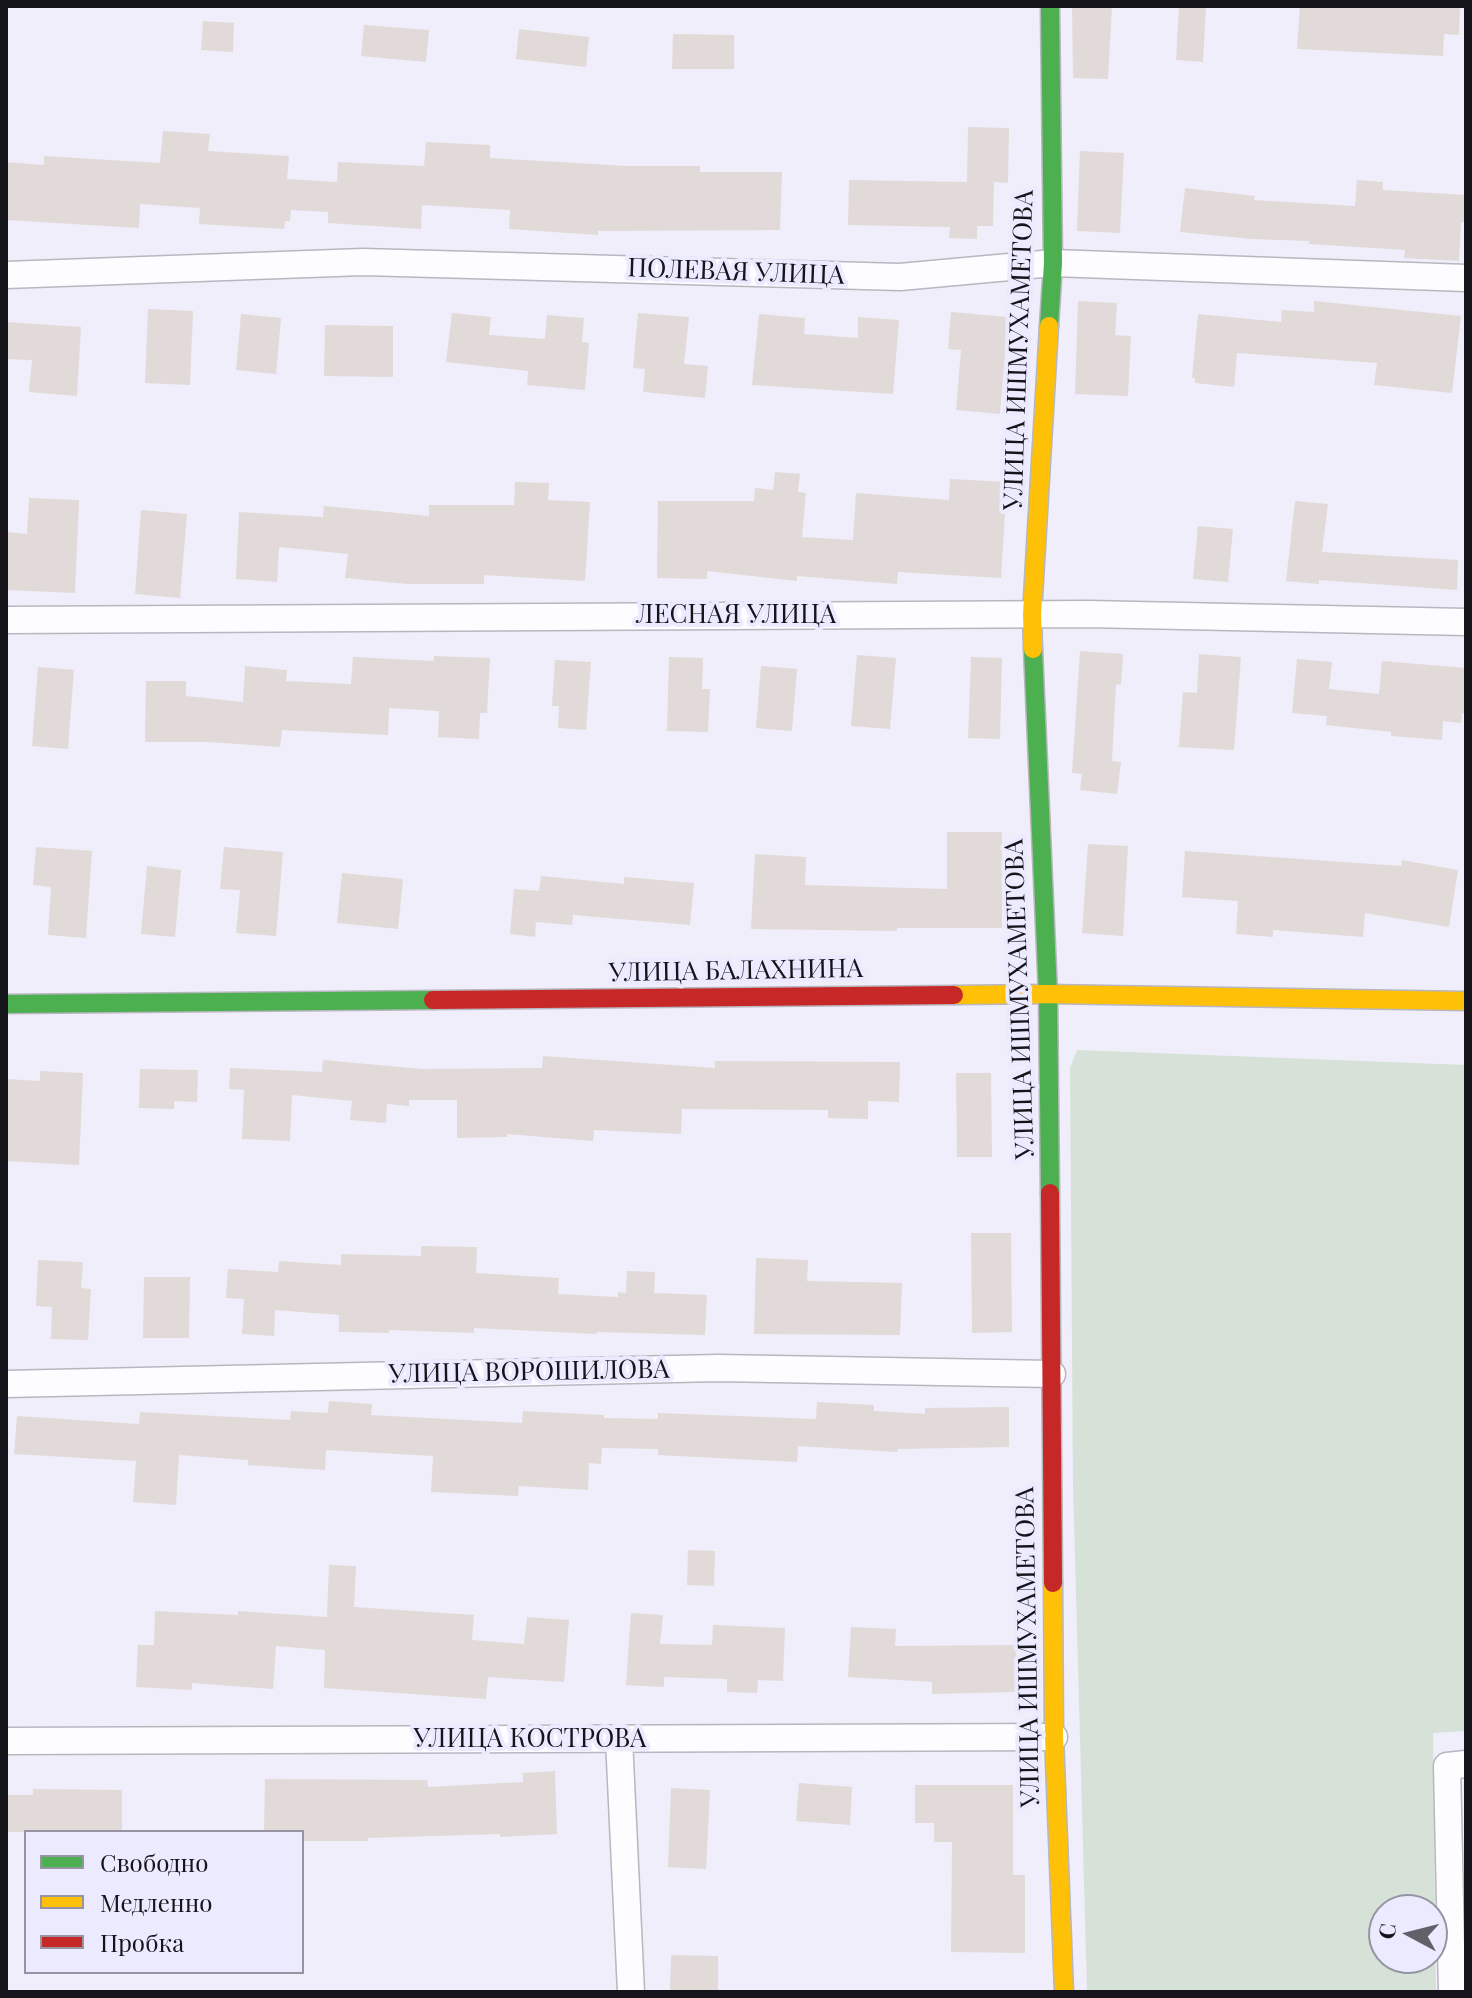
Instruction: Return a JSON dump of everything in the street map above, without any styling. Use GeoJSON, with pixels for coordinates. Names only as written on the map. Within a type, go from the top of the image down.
{"type":"FeatureCollection","features":[{"type":"Feature","properties":{"kind":"street","name":"УЛИЦА ИШМУХАМЕТОВА"},"geometry":{"type":"LineString","coordinates":[[1050,6],[1053,263],[1032,614],[1048,994],[1054,1737],[1064,1992]]}},
{"type":"Feature","properties":{"kind":"street","name":"ПОЛЕВАЯ УЛИЦА"},"geometry":{"type":"LineString","coordinates":[[6,275],[363,262],[900,277],[1053,263],[1466,278]]}},
{"type":"Feature","properties":{"kind":"street","name":"ЛЕСНАЯ УЛИЦА"},"geometry":{"type":"LineString","coordinates":[[6,620],[1032,614],[1466,622]]}},
{"type":"Feature","properties":{"kind":"street","name":"УЛИЦА БАЛАХНИНА"},"geometry":{"type":"LineString","coordinates":[[6,1004],[1048,994],[1466,1001]]}},
{"type":"Feature","properties":{"kind":"street","name":"УЛИЦА ВОРОШИЛОВА"},"geometry":{"type":"LineString","coordinates":[[6,1384],[718,1368],[1052,1374]]}},
{"type":"Feature","properties":{"kind":"street","name":"УЛИЦА КОСТРОВА"},"geometry":{"type":"LineString","coordinates":[[6,1741],[1054,1737]]}},
{"type":"Feature","properties":{"kind":"street"},"geometry":{"type":"LineString","coordinates":[[619,1739],[631,1992]]}},
{"type":"Feature","properties":{"kind":"street"},"geometry":{"type":"LineString","coordinates":[[1452,1992],[1457,1765]]}},
{"type":"Feature","properties":{"kind":"shaded area"},"geometry":{"type":"Polygon","coordinates":[[[1077,1050],[1466,1065],[1466,1731],[1433,1733],[1435,1894],[1368,1894],[1368,1974],[1436,1974],[1436,1992],[1087,1992],[1073,1485],[1070,1068],[1077,1050]]]}},
{"type":"Feature","properties":{"kind":"building"},"geometry":{"type":"Polygon","coordinates":[[[1072,6],[1112,6],[1108,79],[1073,78],[1072,6]]]}},
{"type":"Feature","properties":{"kind":"building"},"geometry":{"type":"Polygon","coordinates":[[[1179,6],[1206,6],[1203,62],[1176,60],[1179,6]]]}},
{"type":"Feature","properties":{"kind":"building"},"geometry":{"type":"Polygon","coordinates":[[[1300,6],[1460,6],[1459,35],[1444,34],[1443,56],[1297,49],[1300,6]]]}},
{"type":"Feature","properties":{"kind":"building"},"geometry":{"type":"Polygon","coordinates":[[[203,21],[234,23],[233,52],[201,50],[203,21]]]}},
{"type":"Feature","properties":{"kind":"building"},"geometry":{"type":"Polygon","coordinates":[[[364,25],[429,30],[426,62],[361,56],[364,25]]]}},
{"type":"Feature","properties":{"kind":"building"},"geometry":{"type":"Polygon","coordinates":[[[519,29],[589,37],[586,67],[516,59],[519,29]]]}},
{"type":"Feature","properties":{"kind":"building"},"geometry":{"type":"Polygon","coordinates":[[[673,34],[734,35],[734,69],[672,69],[673,34]]]}},
{"type":"Feature","properties":{"kind":"building"},"geometry":{"type":"Polygon","coordinates":[[[968,127],[1009,128],[1008,183],[994,182],[993,226],[977,226],[977,239],[949,238],[950,227],[848,225],[849,180],[967,182],[968,127]]]}},
{"type":"Feature","properties":{"kind":"building"},"geometry":{"type":"Polygon","coordinates":[[[163,131],[210,134],[208,151],[289,156],[287,179],[337,182],[338,162],[424,166],[426,142],[490,145],[490,158],[627,166],[700,166],[700,172],[782,172],[780,230],[598,231],[598,235],[509,229],[510,210],[422,205],[421,229],[328,223],[328,212],[291,210],[290,221],[285,221],[284,229],[199,224],[200,208],[140,204],[139,228],[6,220],[6,162],[44,165],[44,156],[160,163],[163,131]]]}},
{"type":"Feature","properties":{"kind":"building"},"geometry":{"type":"Polygon","coordinates":[[[1080,151],[1124,153],[1120,233],[1077,231],[1080,151]]]}},
{"type":"Feature","properties":{"kind":"building"},"geometry":{"type":"Polygon","coordinates":[[[1357,180],[1383,182],[1383,190],[1466,195],[1466,222],[1461,222],[1459,261],[1404,258],[1405,250],[1180,232],[1185,188],[1255,196],[1254,200],[1355,206],[1357,180]]]}},
{"type":"Feature","properties":{"kind":"building"},"geometry":{"type":"Polygon","coordinates":[[[1078,301],[1117,303],[1115,335],[1131,336],[1128,396],[1075,394],[1078,301]]]}},
{"type":"Feature","properties":{"kind":"building"},"geometry":{"type":"Polygon","coordinates":[[[1314,301],[1461,316],[1452,393],[1374,385],[1377,363],[1237,353],[1234,387],[1195,383],[1195,378],[1192,378],[1198,314],[1281,322],[1282,310],[1314,312],[1314,301]]]}},
{"type":"Feature","properties":{"kind":"building"},"geometry":{"type":"Polygon","coordinates":[[[148,309],[193,311],[190,385],[145,383],[148,309]]]}},
{"type":"Feature","properties":{"kind":"building"},"geometry":{"type":"Polygon","coordinates":[[[951,312],[1008,317],[1000,414],[956,410],[961,350],[948,349],[951,312]]]}},
{"type":"Feature","properties":{"kind":"building"},"geometry":{"type":"Polygon","coordinates":[[[452,313],[491,317],[489,335],[545,339],[547,315],[584,318],[582,342],[589,343],[585,390],[527,385],[528,371],[446,362],[452,313]]]}},
{"type":"Feature","properties":{"kind":"building"},"geometry":{"type":"Polygon","coordinates":[[[638,313],[689,317],[684,364],[708,366],[705,398],[643,392],[645,369],[633,368],[638,313]]]}},
{"type":"Feature","properties":{"kind":"building"},"geometry":{"type":"Polygon","coordinates":[[[241,314],[281,318],[276,374],[236,370],[241,314]]]}},
{"type":"Feature","properties":{"kind":"building"},"geometry":{"type":"Polygon","coordinates":[[[759,314],[805,318],[804,334],[858,338],[858,317],[899,320],[893,394],[752,385],[759,314]]]}},
{"type":"Feature","properties":{"kind":"building"},"geometry":{"type":"Polygon","coordinates":[[[6,322],[81,327],[77,396],[29,392],[32,360],[6,359],[6,322]]]}},
{"type":"Feature","properties":{"kind":"building"},"geometry":{"type":"Polygon","coordinates":[[[325,325],[393,326],[393,377],[324,376],[325,325]]]}},
{"type":"Feature","properties":{"kind":"building"},"geometry":{"type":"Polygon","coordinates":[[[775,472],[800,474],[798,492],[806,493],[802,537],[853,540],[856,493],[949,500],[950,479],[1007,482],[1001,578],[898,572],[897,584],[797,576],[797,581],[707,571],[707,579],[657,578],[658,501],[754,501],[755,488],[773,490],[775,472]]]}},
{"type":"Feature","properties":{"kind":"building"},"geometry":{"type":"Polygon","coordinates":[[[515,482],[549,483],[548,500],[590,502],[585,581],[484,575],[484,584],[408,584],[345,578],[348,554],[279,547],[277,582],[236,579],[239,512],[323,517],[324,506],[429,516],[429,505],[514,505],[515,482]]]}},
{"type":"Feature","properties":{"kind":"building"},"geometry":{"type":"Polygon","coordinates":[[[29,498],[79,500],[75,593],[6,590],[6,532],[27,534],[29,498]]]}},
{"type":"Feature","properties":{"kind":"building"},"geometry":{"type":"Polygon","coordinates":[[[1295,501],[1328,504],[1322,552],[1458,560],[1457,590],[1319,580],[1319,584],[1286,581],[1295,501]]]}},
{"type":"Feature","properties":{"kind":"building"},"geometry":{"type":"Polygon","coordinates":[[[141,510],[187,514],[180,598],[135,594],[141,510]]]}},
{"type":"Feature","properties":{"kind":"building"},"geometry":{"type":"Polygon","coordinates":[[[1198,526],[1233,529],[1228,582],[1193,579],[1198,526]]]}},
{"type":"Feature","properties":{"kind":"building"},"geometry":{"type":"Polygon","coordinates":[[[1080,651],[1123,654],[1121,685],[1116,684],[1112,761],[1121,762],[1117,794],[1080,790],[1082,774],[1072,773],[1080,651]]]}},
{"type":"Feature","properties":{"kind":"building"},"geometry":{"type":"Polygon","coordinates":[[[1199,654],[1241,657],[1234,750],[1179,747],[1183,692],[1197,693],[1199,654]]]}},
{"type":"Feature","properties":{"kind":"building"},"geometry":{"type":"Polygon","coordinates":[[[857,655],[896,658],[890,729],[851,726],[857,655]]]}},
{"type":"Feature","properties":{"kind":"building"},"geometry":{"type":"Polygon","coordinates":[[[434,656],[490,658],[487,713],[480,713],[479,739],[438,737],[439,711],[389,708],[388,735],[282,730],[280,747],[145,742],[146,681],[186,681],[186,696],[243,702],[245,666],[287,670],[286,681],[351,684],[353,657],[434,661],[434,656]]]}},
{"type":"Feature","properties":{"kind":"building"},"geometry":{"type":"Polygon","coordinates":[[[669,657],[703,658],[702,689],[710,689],[708,732],[667,731],[669,657]]]}},
{"type":"Feature","properties":{"kind":"building"},"geometry":{"type":"Polygon","coordinates":[[[971,657],[1002,658],[1000,739],[968,738],[971,657]]]}},
{"type":"Feature","properties":{"kind":"building"},"geometry":{"type":"Polygon","coordinates":[[[1297,659],[1332,662],[1329,689],[1379,694],[1382,661],[1466,668],[1466,714],[1462,713],[1461,723],[1443,721],[1442,740],[1391,736],[1391,732],[1326,725],[1327,716],[1292,713],[1297,659]]]}},
{"type":"Feature","properties":{"kind":"building"},"geometry":{"type":"Polygon","coordinates":[[[555,660],[591,662],[586,730],[558,728],[559,706],[552,706],[555,660]]]}},
{"type":"Feature","properties":{"kind":"building"},"geometry":{"type":"Polygon","coordinates":[[[761,666],[797,669],[792,731],[756,728],[761,666]]]}},
{"type":"Feature","properties":{"kind":"building"},"geometry":{"type":"Polygon","coordinates":[[[38,667],[74,670],[68,749],[32,746],[38,667]]]}},
{"type":"Feature","properties":{"kind":"building"},"geometry":{"type":"Polygon","coordinates":[[[947,832],[1002,832],[1002,928],[897,928],[897,931],[751,929],[755,854],[806,857],[805,885],[947,889],[947,832]]]}},
{"type":"Feature","properties":{"kind":"building"},"geometry":{"type":"Polygon","coordinates":[[[1088,844],[1128,846],[1123,936],[1082,933],[1088,844]]]}},
{"type":"Feature","properties":{"kind":"building"},"geometry":{"type":"Polygon","coordinates":[[[36,847],[92,851],[86,938],[48,935],[51,887],[33,885],[36,847]]]}},
{"type":"Feature","properties":{"kind":"building"},"geometry":{"type":"Polygon","coordinates":[[[224,847],[283,852],[276,936],[236,933],[240,890],[220,889],[224,847]]]}},
{"type":"Feature","properties":{"kind":"building"},"geometry":{"type":"Polygon","coordinates":[[[1185,851],[1401,866],[1402,860],[1458,870],[1449,927],[1365,913],[1363,937],[1273,930],[1273,937],[1236,934],[1238,901],[1182,897],[1185,851]]]}},
{"type":"Feature","properties":{"kind":"building"},"geometry":{"type":"Polygon","coordinates":[[[147,866],[181,870],[175,937],[141,934],[147,866]]]}},
{"type":"Feature","properties":{"kind":"building"},"geometry":{"type":"Polygon","coordinates":[[[342,873],[403,879],[398,929],[337,923],[342,873]]]}},
{"type":"Feature","properties":{"kind":"building"},"geometry":{"type":"Polygon","coordinates":[[[541,876],[624,884],[624,877],[694,883],[690,925],[573,915],[572,925],[536,922],[535,937],[510,934],[514,889],[539,891],[541,876]]]}},
{"type":"Feature","properties":{"kind":"building"},"geometry":{"type":"Polygon","coordinates":[[[543,1056],[715,1068],[715,1061],[900,1062],[899,1102],[868,1101],[868,1119],[828,1118],[828,1110],[682,1109],[681,1134],[594,1130],[593,1141],[507,1134],[507,1137],[457,1138],[457,1100],[409,1100],[409,1106],[387,1104],[386,1123],[350,1120],[352,1101],[292,1095],[290,1141],[242,1139],[244,1090],[229,1089],[230,1068],[322,1072],[323,1060],[422,1069],[542,1068],[543,1056]]]}},
{"type":"Feature","properties":{"kind":"building"},"geometry":{"type":"Polygon","coordinates":[[[140,1069],[198,1070],[197,1102],[174,1101],[174,1109],[139,1108],[140,1069]]]}},
{"type":"Feature","properties":{"kind":"building"},"geometry":{"type":"Polygon","coordinates":[[[40,1071],[83,1073],[79,1165],[6,1161],[6,1079],[40,1081],[40,1071]]]}},
{"type":"Feature","properties":{"kind":"building"},"geometry":{"type":"Polygon","coordinates":[[[956,1073],[991,1073],[992,1157],[957,1157],[956,1073]]]}},
{"type":"Feature","properties":{"kind":"building"},"geometry":{"type":"Polygon","coordinates":[[[971,1233],[1011,1233],[1012,1332],[972,1333],[971,1233]]]}},
{"type":"Feature","properties":{"kind":"building"},"geometry":{"type":"Polygon","coordinates":[[[421,1246],[477,1247],[476,1273],[559,1278],[558,1294],[618,1297],[618,1292],[626,1293],[627,1271],[655,1272],[654,1293],[707,1295],[705,1335],[474,1328],[474,1333],[339,1332],[339,1315],[275,1310],[274,1336],[242,1334],[244,1299],[226,1298],[228,1269],[278,1272],[279,1261],[341,1265],[341,1254],[421,1256],[421,1246]]]}},
{"type":"Feature","properties":{"kind":"building"},"geometry":{"type":"Polygon","coordinates":[[[756,1258],[808,1260],[807,1281],[902,1283],[900,1335],[754,1334],[756,1258]]]}},
{"type":"Feature","properties":{"kind":"building"},"geometry":{"type":"Polygon","coordinates":[[[38,1260],[83,1262],[81,1288],[91,1289],[88,1340],[51,1339],[52,1307],[36,1306],[38,1260]]]}},
{"type":"Feature","properties":{"kind":"building"},"geometry":{"type":"Polygon","coordinates":[[[144,1277],[190,1277],[189,1338],[143,1338],[144,1277]]]}},
{"type":"Feature","properties":{"kind":"building"},"geometry":{"type":"Polygon","coordinates":[[[329,1401],[372,1404],[371,1415],[522,1423],[523,1411],[604,1415],[604,1418],[658,1419],[658,1413],[816,1419],[817,1402],[874,1405],[874,1411],[925,1414],[925,1408],[1009,1407],[1009,1447],[898,1449],[897,1452],[798,1446],[797,1462],[658,1455],[658,1449],[602,1448],[601,1464],[589,1463],[588,1490],[519,1486],[518,1496],[431,1492],[433,1456],[326,1450],[325,1470],[248,1465],[248,1460],[179,1455],[176,1505],[133,1502],[136,1461],[14,1454],[17,1416],[139,1424],[140,1412],[290,1420],[291,1411],[328,1413],[329,1401]]]}},
{"type":"Feature","properties":{"kind":"building"},"geometry":{"type":"Polygon","coordinates":[[[688,1550],[715,1551],[714,1586],[687,1585],[688,1550]]]}},
{"type":"Feature","properties":{"kind":"building"},"geometry":{"type":"Polygon","coordinates":[[[329,1565],[356,1566],[354,1607],[474,1615],[472,1640],[524,1644],[527,1617],[569,1620],[564,1682],[488,1677],[486,1699],[324,1688],[325,1650],[276,1646],[273,1689],[192,1683],[192,1690],[136,1687],[138,1645],[154,1645],[155,1611],[238,1615],[238,1611],[327,1617],[329,1565]]]}},
{"type":"Feature","properties":{"kind":"building"},"geometry":{"type":"Polygon","coordinates":[[[631,1613],[663,1615],[660,1644],[712,1645],[713,1625],[785,1628],[783,1681],[758,1680],[757,1693],[727,1692],[727,1679],[664,1677],[664,1687],[626,1685],[631,1613]]]}},
{"type":"Feature","properties":{"kind":"building"},"geometry":{"type":"Polygon","coordinates":[[[851,1627],[896,1629],[895,1646],[1016,1645],[1017,1692],[932,1694],[932,1682],[848,1677],[851,1627]]]}},
{"type":"Feature","properties":{"kind":"building"},"geometry":{"type":"Polygon","coordinates":[[[555,1771],[557,1834],[304,1841],[304,1830],[264,1830],[265,1779],[427,1780],[428,1787],[523,1782],[523,1773],[555,1771]]]}},
{"type":"Feature","properties":{"kind":"building"},"geometry":{"type":"Polygon","coordinates":[[[799,1783],[852,1787],[850,1825],[796,1821],[799,1783]]]}},
{"type":"Feature","properties":{"kind":"building"},"geometry":{"type":"Polygon","coordinates":[[[915,1785],[1013,1785],[1013,1875],[1025,1875],[1025,1953],[951,1952],[952,1842],[934,1842],[934,1823],[915,1823],[915,1785]]]}},
{"type":"Feature","properties":{"kind":"building"},"geometry":{"type":"Polygon","coordinates":[[[671,1788],[710,1790],[706,1869],[668,1867],[671,1788]]]}},
{"type":"Feature","properties":{"kind":"building"},"geometry":{"type":"Polygon","coordinates":[[[33,1789],[122,1790],[122,1830],[6,1832],[6,1795],[33,1795],[33,1789]]]}},
{"type":"Feature","properties":{"kind":"building"},"geometry":{"type":"Polygon","coordinates":[[[671,1955],[718,1956],[718,1992],[670,1992],[671,1955]]]}},
{"type":"Feature","properties":{"kind":"traffic: fast"},"geometry":{"type":"LineString","coordinates":[[1049,326],[1053,263],[1050,6]]}},
{"type":"Feature","properties":{"kind":"traffic: fast"},"geometry":{"type":"LineString","coordinates":[[1033,649],[1048,994],[1050,1193]]}},
{"type":"Feature","properties":{"kind":"traffic: fast"},"geometry":{"type":"LineString","coordinates":[[6,1004],[433,1000]]}},
{"type":"Feature","properties":{"kind":"traffic: slow"},"geometry":{"type":"LineString","coordinates":[[1033,649],[1032,614],[1049,326]]}},
{"type":"Feature","properties":{"kind":"traffic: slow"},"geometry":{"type":"LineString","coordinates":[[954,995],[1466,1001]]}},
{"type":"Feature","properties":{"kind":"traffic: slow"},"geometry":{"type":"LineString","coordinates":[[1053,1583],[1054,1737],[1064,1992]]}},
{"type":"Feature","properties":{"kind":"traffic: jam"},"geometry":{"type":"LineString","coordinates":[[433,1000],[954,995]]}},
{"type":"Feature","properties":{"kind":"traffic: jam"},"geometry":{"type":"LineString","coordinates":[[1050,1193],[1053,1583]]}}]}
